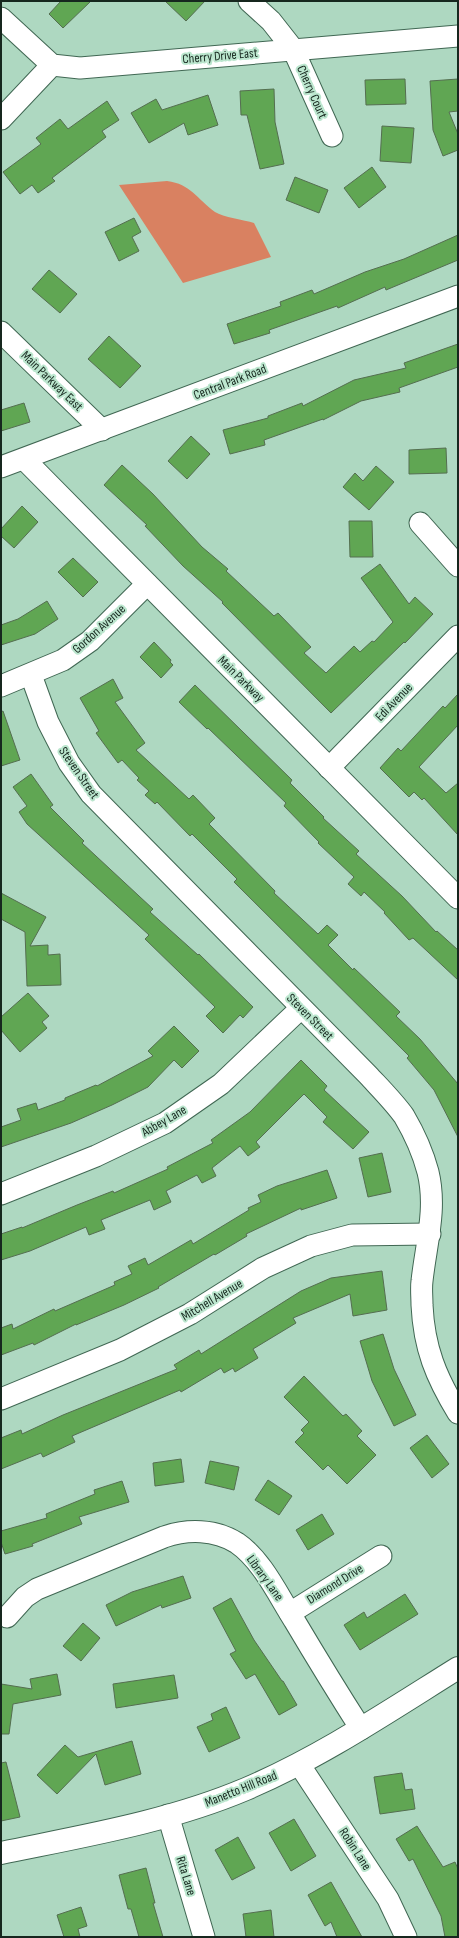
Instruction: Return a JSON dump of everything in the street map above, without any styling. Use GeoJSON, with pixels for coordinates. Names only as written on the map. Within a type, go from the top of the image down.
{"type":"FeatureCollection","features":[{"type":"Feature","properties":{"kind":"main road","name":"Manetto Hill Road"},"geometry":{"type":"LineString","coordinates":[[1,1853],[133,1826],[225,1797],[300,1764],[361,1729],[458,1668]]}},
{"type":"Feature","properties":{"kind":"street","name":"Cherry Court"},"geometry":{"type":"LineString","coordinates":[[249,1],[270,21],[293,50],[332,136]]}},
{"type":"Feature","properties":{"kind":"street"},"geometry":{"type":"LineString","coordinates":[[1,18],[52,65],[1,119]]}},
{"type":"Feature","properties":{"kind":"street","name":"Cherry Drive East"},"geometry":{"type":"LineString","coordinates":[[52,65],[80,68],[458,36]]}},
{"type":"Feature","properties":{"kind":"street","name":"Central Park Road"},"geometry":{"type":"LineString","coordinates":[[1,467],[458,296]]}},
{"type":"Feature","properties":{"kind":"street","name":"Main Parkway East"},"geometry":{"type":"LineString","coordinates":[[1,332],[102,430]]}},
{"type":"Feature","properties":{"kind":"street","name":"Main Parkway"},"geometry":{"type":"LineString","coordinates":[[24,459],[458,898]]}},
{"type":"Feature","properties":{"kind":"street"},"geometry":{"type":"LineString","coordinates":[[420,523],[458,566]]}},
{"type":"Feature","properties":{"kind":"street","name":"Gordon Avenue"},"geometry":{"type":"LineString","coordinates":[[1,686],[31,675],[63,660],[90,641],[147,584]]}},
{"type":"Feature","properties":{"kind":"street","name":"Edi Avenue"},"geometry":{"type":"LineString","coordinates":[[329,768],[458,636]]}},
{"type":"Feature","properties":{"kind":"street","name":"Steven Street"},"geometry":{"type":"LineString","coordinates":[[31,675],[48,722],[69,763],[91,794],[368,1075],[404,1116],[419,1146],[428,1173],[432,1204],[430,1234],[422,1282],[423,1329],[436,1374],[458,1413]]}},
{"type":"Feature","properties":{"kind":"street","name":"Abbey Lane"},"geometry":{"type":"LineString","coordinates":[[1,1194],[96,1156],[165,1123],[221,1084],[301,1008]]}},
{"type":"Feature","properties":{"kind":"street","name":"Mitchell Avenue"},"geometry":{"type":"LineString","coordinates":[[1,1399],[120,1350],[190,1314],[263,1268],[310,1246],[352,1235],[430,1234]]}},
{"type":"Feature","properties":{"kind":"street","name":"Library Lane"},"geometry":{"type":"LineString","coordinates":[[7,1617],[25,1597],[37,1589],[164,1537],[176,1533],[192,1531],[222,1536],[237,1543],[253,1558],[290,1613],[361,1729]]}},
{"type":"Feature","properties":{"kind":"street","name":"Diamond Drive"},"geometry":{"type":"LineString","coordinates":[[290,1613],[381,1556]]}},
{"type":"Feature","properties":{"kind":"street","name":"Robin Lane"},"geometry":{"type":"LineString","coordinates":[[300,1764],[388,1899],[406,1937]]}},
{"type":"Feature","properties":{"kind":"street","name":"Rita Lane"},"geometry":{"type":"LineString","coordinates":[[168,1815],[204,1937]]}},
{"type":"Feature","properties":{"kind":"shaded area"},"geometry":{"type":"Polygon","coordinates":[[[167,181],[182,185],[219,214],[254,223],[271,257],[183,283],[119,185],[167,181]]]}},
{"type":"Feature","properties":{"kind":"building"},"geometry":{"type":"Polygon","coordinates":[[[61,1],[91,1],[63,28],[49,14],[61,1]]]}},
{"type":"Feature","properties":{"kind":"building"},"geometry":{"type":"Polygon","coordinates":[[[165,1],[205,1],[186,21],[165,1]]]}},
{"type":"Feature","properties":{"kind":"building"},"geometry":{"type":"Polygon","coordinates":[[[405,79],[406,104],[366,105],[365,80],[405,79]]]}},
{"type":"Feature","properties":{"kind":"building"},"geometry":{"type":"Polygon","coordinates":[[[458,79],[458,111],[449,112],[458,134],[458,150],[443,156],[433,130],[430,81],[458,79]]]}},
{"type":"Feature","properties":{"kind":"building"},"geometry":{"type":"Polygon","coordinates":[[[274,89],[275,122],[284,164],[260,169],[247,115],[241,115],[240,91],[274,89]]]}},
{"type":"Feature","properties":{"kind":"building"},"geometry":{"type":"Polygon","coordinates":[[[208,95],[218,125],[188,135],[184,123],[149,143],[131,113],[156,99],[162,110],[208,95]]]}},
{"type":"Feature","properties":{"kind":"building"},"geometry":{"type":"Polygon","coordinates":[[[107,101],[119,120],[102,131],[106,137],[52,178],[55,181],[38,193],[32,185],[20,194],[3,172],[41,144],[36,138],[60,119],[68,129],[107,101]]]}},
{"type":"Feature","properties":{"kind":"building"},"geometry":{"type":"Polygon","coordinates":[[[382,126],[414,128],[411,163],[380,161],[382,126]]]}},
{"type":"Feature","properties":{"kind":"building"},"geometry":{"type":"Polygon","coordinates":[[[372,167],[386,187],[359,208],[344,188],[372,167]]]}},
{"type":"Feature","properties":{"kind":"building"},"geometry":{"type":"Polygon","coordinates":[[[295,177],[328,190],[319,213],[286,200],[295,177]]]}},
{"type":"Feature","properties":{"kind":"building"},"geometry":{"type":"Polygon","coordinates":[[[134,218],[141,232],[132,237],[139,251],[119,261],[105,232],[134,218]]]}},
{"type":"Feature","properties":{"kind":"building"},"geometry":{"type":"Polygon","coordinates":[[[458,235],[458,260],[386,290],[385,287],[338,308],[337,306],[269,330],[270,333],[234,344],[227,324],[281,306],[280,302],[312,290],[314,294],[365,272],[404,259],[458,235]]]}},
{"type":"Feature","properties":{"kind":"building"},"geometry":{"type":"Polygon","coordinates":[[[49,270],[77,294],[60,313],[32,289],[49,270]]]}},
{"type":"Feature","properties":{"kind":"building"},"geometry":{"type":"Polygon","coordinates":[[[109,336],[141,366],[120,388],[88,359],[109,336]]]}},
{"type":"Feature","properties":{"kind":"building"},"geometry":{"type":"Polygon","coordinates":[[[458,344],[458,367],[399,388],[400,392],[361,401],[323,420],[264,440],[265,445],[230,454],[223,430],[268,418],[268,416],[302,403],[303,406],[354,380],[406,368],[404,363],[458,344]]]}},
{"type":"Feature","properties":{"kind":"building"},"geometry":{"type":"Polygon","coordinates":[[[24,403],[30,422],[1,431],[1,410],[24,403]]]}},
{"type":"Feature","properties":{"kind":"building"},"geometry":{"type":"Polygon","coordinates":[[[191,436],[210,454],[187,479],[168,461],[191,436]]]}},
{"type":"Feature","properties":{"kind":"building"},"geometry":{"type":"Polygon","coordinates":[[[446,448],[447,473],[409,474],[409,450],[446,448]]]}},
{"type":"Feature","properties":{"kind":"building"},"geometry":{"type":"Polygon","coordinates":[[[122,465],[153,494],[202,547],[228,569],[226,571],[274,616],[278,613],[311,647],[304,653],[326,673],[354,646],[360,652],[372,641],[374,642],[393,622],[361,578],[380,564],[409,604],[415,597],[433,614],[405,643],[404,642],[331,713],[222,603],[223,602],[183,566],[145,526],[147,525],[104,485],[122,465]]]}},
{"type":"Feature","properties":{"kind":"building"},"geometry":{"type":"Polygon","coordinates":[[[376,466],[394,482],[369,510],[343,487],[355,473],[363,481],[376,466]]]}},
{"type":"Feature","properties":{"kind":"building"},"geometry":{"type":"Polygon","coordinates":[[[22,506],[38,522],[14,548],[1,536],[1,529],[22,506]]]}},
{"type":"Feature","properties":{"kind":"building"},"geometry":{"type":"Polygon","coordinates":[[[349,521],[372,521],[373,557],[350,557],[349,521]]]}},
{"type":"Feature","properties":{"kind":"building"},"geometry":{"type":"Polygon","coordinates":[[[73,558],[98,582],[83,597],[58,572],[73,558]]]}},
{"type":"Feature","properties":{"kind":"building"},"geometry":{"type":"Polygon","coordinates":[[[47,601],[58,619],[35,634],[1,645],[1,625],[18,619],[47,601]]]}},
{"type":"Feature","properties":{"kind":"building"},"geometry":{"type":"Polygon","coordinates":[[[154,642],[171,660],[170,662],[173,665],[161,678],[140,657],[154,642]]]}},
{"type":"Feature","properties":{"kind":"building"},"geometry":{"type":"Polygon","coordinates":[[[113,679],[123,698],[115,702],[145,743],[136,750],[189,799],[193,795],[215,818],[209,824],[275,891],[274,893],[318,934],[327,925],[338,935],[328,945],[353,970],[354,968],[400,1012],[396,1016],[420,1039],[458,1084],[458,1137],[434,1090],[407,1058],[409,1056],[234,882],[237,879],[192,834],[190,836],[157,802],[155,804],[145,795],[149,791],[137,780],[139,778],[122,760],[118,763],[96,733],[99,731],[80,698],[113,679]]]}},
{"type":"Feature","properties":{"kind":"building"},"geometry":{"type":"Polygon","coordinates":[[[195,685],[292,780],[290,783],[324,817],[323,818],[359,851],[356,854],[402,896],[436,932],[437,931],[458,950],[458,980],[413,938],[409,940],[384,913],[385,912],[364,892],[361,896],[348,884],[354,877],[318,843],[319,842],[284,806],[286,803],[179,702],[195,685]]]}},
{"type":"Feature","properties":{"kind":"building"},"geometry":{"type":"Polygon","coordinates":[[[458,694],[458,725],[419,767],[446,793],[458,783],[458,835],[424,798],[422,800],[414,792],[409,797],[380,768],[398,748],[401,751],[443,706],[445,708],[458,694]]]}},
{"type":"Feature","properties":{"kind":"building"},"geometry":{"type":"Polygon","coordinates":[[[3,711],[20,760],[1,766],[1,712],[3,711]]]}},
{"type":"Feature","properties":{"kind":"building"},"geometry":{"type":"Polygon","coordinates":[[[31,774],[53,805],[50,807],[84,841],[82,843],[153,909],[150,912],[198,955],[199,954],[253,1007],[243,1018],[240,1015],[223,1033],[206,1016],[215,1007],[145,939],[149,935],[27,824],[19,812],[27,806],[13,787],[31,774]]]}},
{"type":"Feature","properties":{"kind":"building"},"geometry":{"type":"Polygon","coordinates":[[[1,893],[46,917],[30,946],[48,945],[48,955],[60,954],[61,985],[27,986],[25,932],[1,919],[1,893]]]}},
{"type":"Feature","properties":{"kind":"building"},"geometry":{"type":"Polygon","coordinates":[[[28,993],[49,1016],[42,1022],[47,1028],[20,1052],[1,1030],[1,1017],[28,993]]]}},
{"type":"Feature","properties":{"kind":"building"},"geometry":{"type":"Polygon","coordinates":[[[174,1026],[199,1051],[182,1068],[174,1060],[148,1087],[71,1123],[1,1147],[1,1127],[21,1120],[17,1109],[36,1103],[38,1110],[65,1100],[65,1098],[96,1085],[97,1086],[153,1056],[148,1051],[174,1026]]]}},
{"type":"Feature","properties":{"kind":"building"},"geometry":{"type":"Polygon","coordinates":[[[301,1060],[327,1086],[324,1090],[369,1132],[353,1149],[323,1122],[327,1117],[304,1094],[256,1142],[260,1147],[248,1156],[240,1146],[212,1168],[216,1176],[202,1183],[197,1175],[166,1191],[171,1202],[154,1210],[150,1200],[101,1220],[105,1229],[89,1235],[86,1227],[30,1251],[1,1260],[1,1234],[22,1228],[113,1191],[114,1193],[168,1169],[167,1167],[213,1143],[211,1140],[250,1112],[301,1060]]]}},
{"type":"Feature","properties":{"kind":"building"},"geometry":{"type":"Polygon","coordinates":[[[382,1153],[391,1192],[368,1197],[359,1158],[382,1153]]]}},
{"type":"Feature","properties":{"kind":"building"},"geometry":{"type":"Polygon","coordinates":[[[327,1170],[337,1198],[301,1210],[301,1208],[246,1234],[247,1236],[158,1287],[159,1288],[124,1305],[76,1324],[34,1345],[33,1343],[1,1355],[1,1328],[12,1324],[13,1329],[54,1309],[55,1311],[115,1285],[114,1282],[132,1274],[128,1266],[145,1258],[148,1265],[191,1240],[193,1244],[249,1210],[248,1208],[261,1202],[258,1195],[277,1186],[327,1170]]]}},
{"type":"Feature","properties":{"kind":"building"},"geometry":{"type":"Polygon","coordinates":[[[382,1271],[387,1310],[353,1316],[350,1294],[293,1318],[296,1323],[253,1349],[258,1358],[235,1372],[233,1368],[224,1373],[221,1368],[181,1392],[180,1390],[72,1436],[75,1442],[43,1457],[41,1453],[1,1469],[1,1438],[21,1430],[22,1434],[63,1415],[177,1369],[174,1365],[199,1350],[201,1354],[301,1291],[331,1278],[382,1271]]]}},
{"type":"Feature","properties":{"kind":"building"},"geometry":{"type":"Polygon","coordinates":[[[383,1334],[394,1369],[416,1415],[394,1426],[372,1381],[360,1341],[383,1334]]]}},
{"type":"Feature","properties":{"kind":"building"},"geometry":{"type":"Polygon","coordinates":[[[304,1376],[343,1416],[346,1414],[362,1431],[357,1436],[376,1455],[347,1484],[328,1465],[323,1470],[295,1442],[304,1433],[301,1430],[309,1422],[284,1397],[304,1376]]]}},
{"type":"Feature","properties":{"kind":"building"},"geometry":{"type":"Polygon","coordinates":[[[427,1435],[449,1464],[432,1478],[410,1448],[427,1435]]]}},
{"type":"Feature","properties":{"kind":"building"},"geometry":{"type":"Polygon","coordinates":[[[181,1459],[184,1482],[155,1486],[153,1463],[181,1459]]]}},
{"type":"Feature","properties":{"kind":"building"},"geometry":{"type":"Polygon","coordinates":[[[210,1461],[239,1467],[234,1490],[205,1483],[210,1461]]]}},
{"type":"Feature","properties":{"kind":"building"},"geometry":{"type":"Polygon","coordinates":[[[268,1480],[292,1496],[279,1515],[255,1500],[268,1480]]]}},
{"type":"Feature","properties":{"kind":"building"},"geometry":{"type":"Polygon","coordinates":[[[122,1481],[129,1502],[79,1517],[82,1524],[32,1544],[33,1546],[5,1554],[1,1542],[1,1531],[47,1518],[46,1514],[95,1494],[94,1490],[122,1481]]]}},
{"type":"Feature","properties":{"kind":"building"},"geometry":{"type":"Polygon","coordinates":[[[322,1514],[334,1534],[308,1550],[296,1530],[322,1514]]]}},
{"type":"Feature","properties":{"kind":"building"},"geometry":{"type":"Polygon","coordinates":[[[183,1576],[191,1598],[162,1608],[161,1605],[116,1626],[106,1605],[132,1592],[183,1576]]]}},
{"type":"Feature","properties":{"kind":"building"},"geometry":{"type":"Polygon","coordinates":[[[405,1594],[418,1614],[360,1650],[344,1625],[364,1612],[367,1618],[405,1594]]]}},
{"type":"Feature","properties":{"kind":"building"},"geometry":{"type":"Polygon","coordinates":[[[231,1598],[254,1640],[283,1681],[297,1705],[279,1715],[255,1674],[246,1679],[230,1654],[236,1651],[213,1608],[231,1598]]]}},
{"type":"Feature","properties":{"kind":"building"},"geometry":{"type":"Polygon","coordinates":[[[83,1623],[100,1638],[81,1661],[63,1646],[83,1623]]]}},
{"type":"Feature","properties":{"kind":"building"},"geometry":{"type":"Polygon","coordinates":[[[57,1674],[61,1695],[13,1704],[9,1734],[1,1734],[1,1684],[32,1689],[30,1679],[57,1674]]]}},
{"type":"Feature","properties":{"kind":"building"},"geometry":{"type":"Polygon","coordinates":[[[174,1675],[178,1698],[116,1708],[113,1684],[174,1675]]]}},
{"type":"Feature","properties":{"kind":"building"},"geometry":{"type":"Polygon","coordinates":[[[226,1707],[240,1738],[209,1752],[197,1727],[213,1720],[211,1714],[226,1707]]]}},
{"type":"Feature","properties":{"kind":"building"},"geometry":{"type":"Polygon","coordinates":[[[132,1741],[141,1774],[105,1785],[96,1754],[57,1794],[37,1775],[65,1745],[78,1757],[132,1741]]]}},
{"type":"Feature","properties":{"kind":"building"},"geometry":{"type":"Polygon","coordinates":[[[6,1762],[20,1817],[1,1821],[1,1763],[6,1762]]]}},
{"type":"Feature","properties":{"kind":"building"},"geometry":{"type":"Polygon","coordinates":[[[402,1773],[405,1790],[412,1789],[415,1809],[380,1814],[374,1777],[402,1773]]]}},
{"type":"Feature","properties":{"kind":"building"},"geometry":{"type":"Polygon","coordinates":[[[294,1819],[316,1856],[291,1871],[269,1833],[294,1819]]]}},
{"type":"Feature","properties":{"kind":"building"},"geometry":{"type":"Polygon","coordinates":[[[417,1826],[443,1867],[455,1862],[458,1869],[458,1937],[445,1937],[441,1916],[413,1859],[409,1861],[396,1839],[417,1826]]]}},
{"type":"Feature","properties":{"kind":"building"},"geometry":{"type":"Polygon","coordinates":[[[238,1837],[255,1868],[232,1880],[215,1850],[238,1837]]]}},
{"type":"Feature","properties":{"kind":"building"},"geometry":{"type":"Polygon","coordinates":[[[146,1868],[155,1903],[153,1903],[163,1937],[139,1937],[131,1909],[128,1909],[119,1875],[146,1868]]]}},
{"type":"Feature","properties":{"kind":"building"},"geometry":{"type":"Polygon","coordinates":[[[331,1882],[362,1937],[337,1937],[331,1922],[325,1926],[308,1895],[331,1882]]]}},
{"type":"Feature","properties":{"kind":"building"},"geometry":{"type":"Polygon","coordinates":[[[81,1907],[87,1926],[78,1929],[80,1937],[64,1937],[57,1915],[81,1907]]]}},
{"type":"Feature","properties":{"kind":"building"},"geometry":{"type":"Polygon","coordinates":[[[271,1910],[274,1937],[246,1937],[243,1914],[271,1910]]]}}]}
